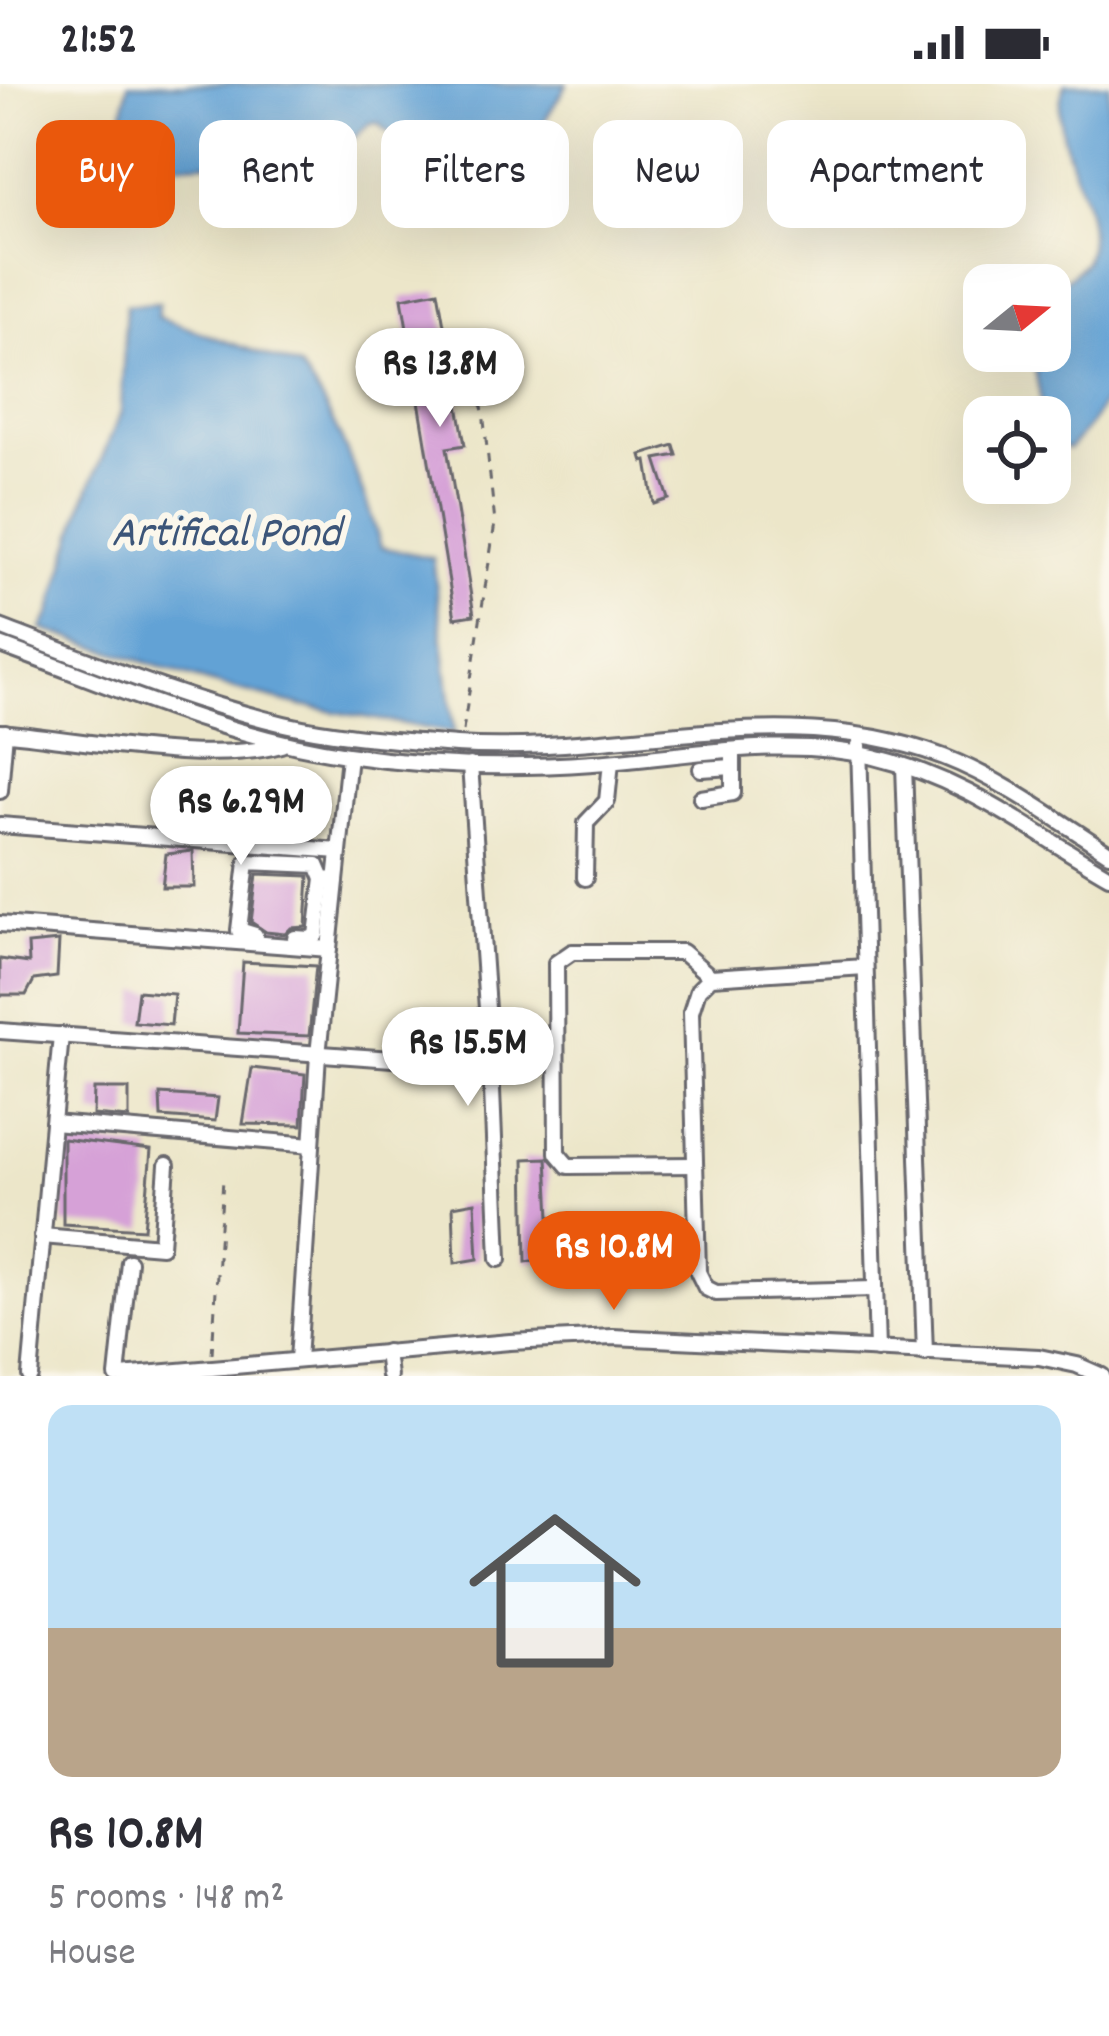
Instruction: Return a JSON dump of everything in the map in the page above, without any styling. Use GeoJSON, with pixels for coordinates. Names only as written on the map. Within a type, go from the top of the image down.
{"type":"FeatureCollection","features":[{"type":"Feature","properties":{"kind":"street"},"geometry":{"type":"LineString","coordinates":[[0,626],[188,694],[288,725],[352,736],[461,745],[589,743],[767,728],[814,727],[859,734],[944,757],[1003,786],[1109,853]]}},
{"type":"Feature","properties":{"kind":"street"},"geometry":{"type":"LineString","coordinates":[[0,645],[284,744],[350,756],[470,765],[733,759],[813,748],[859,754],[936,776],[994,803],[1109,876]]}},
{"type":"Feature","properties":{"kind":"street"},"geometry":{"type":"LineString","coordinates":[[284,744],[288,725]]}},
{"type":"Feature","properties":{"kind":"street"},"geometry":{"type":"LineString","coordinates":[[0,790],[2,732],[154,749],[260,751],[284,744]]}},
{"type":"Feature","properties":{"kind":"street"},"geometry":{"type":"LineString","coordinates":[[859,734],[877,1350]]}},
{"type":"Feature","properties":{"kind":"street"},"geometry":{"type":"LineString","coordinates":[[298,1360],[329,949],[324,920],[329,880],[339,851],[350,756]]}},
{"type":"Feature","properties":{"kind":"street"},"geometry":{"type":"LineString","coordinates":[[701,769],[733,759]]}},
{"type":"Feature","properties":{"kind":"street"},"geometry":{"type":"LineString","coordinates":[[701,798],[734,793],[733,759]]}},
{"type":"Feature","properties":{"kind":"street"},"geometry":{"type":"LineString","coordinates":[[585,878],[586,823],[607,801],[611,762]]}},
{"type":"Feature","properties":{"kind":"street"},"geometry":{"type":"LineString","coordinates":[[470,765],[499,1259]]}},
{"type":"Feature","properties":{"kind":"street"},"geometry":{"type":"LineString","coordinates":[[904,766],[925,1353]]}},
{"type":"Feature","properties":{"kind":"street"},"geometry":{"type":"LineString","coordinates":[[0,825],[339,851]]}},
{"type":"Feature","properties":{"kind":"street"},"geometry":{"type":"LineString","coordinates":[[324,920],[310,939],[238,930],[249,861],[317,865],[329,880]]}},
{"type":"Feature","properties":{"kind":"street"},"geometry":{"type":"LineString","coordinates":[[0,924],[329,949]]}},
{"type":"Feature","properties":{"kind":"street"},"geometry":{"type":"LineString","coordinates":[[695,1165],[568,1166],[557,1153],[556,963],[572,952],[682,952],[711,977]]}},
{"type":"Feature","properties":{"kind":"street"},"geometry":{"type":"LineString","coordinates":[[865,967],[711,977],[698,990],[691,1012],[695,1165],[698,1272],[706,1288],[716,1293],[874,1289]]}},
{"type":"Feature","properties":{"kind":"street"},"geometry":{"type":"LineString","coordinates":[[0,1031],[491,1066]]}},
{"type":"Feature","properties":{"kind":"street"},"geometry":{"type":"LineString","coordinates":[[30,1376],[61,1036]]}},
{"type":"Feature","properties":{"kind":"street"},"geometry":{"type":"LineString","coordinates":[[53,1123],[312,1145]]}},
{"type":"Feature","properties":{"kind":"street"},"geometry":{"type":"LineString","coordinates":[[43,1236],[160,1246],[167,1165]]}},
{"type":"Feature","properties":{"kind":"street"},"geometry":{"type":"LineString","coordinates":[[129,1262],[119,1376],[613,1337],[1039,1357],[1102,1376]]}},
{"type":"Feature","properties":{"kind":"street"},"geometry":{"type":"LineString","coordinates":[[386,1352],[389,1376]]}},
{"type":"Feature","properties":{"kind":"path"},"geometry":{"type":"LineString","coordinates":[[461,745],[494,523],[482,411],[464,342]]}},
{"type":"Feature","properties":{"kind":"path"},"geometry":{"type":"LineString","coordinates":[[211,1368],[223,1179]]}},
{"type":"Feature","properties":{"kind":"water"},"geometry":{"type":"Polygon","coordinates":[[[128,84],[567,84],[545,120],[381,120],[381,126],[370,123],[357,135],[357,120],[199,120],[199,163],[175,164],[175,120],[122,120],[128,84]]]}},
{"type":"Feature","properties":{"kind":"water"},"geometry":{"type":"Polygon","coordinates":[[[1065,84],[1109,84],[1109,392],[1071,447],[1071,396],[1040,396],[1036,372],[1071,372],[1071,275],[1085,262],[1090,240],[1089,218],[1061,129],[1065,84]]]}},
{"type":"Feature","properties":{"kind":"water","name":"Artifical Pond"},"geometry":{"type":"Polygon","coordinates":[[[159,303],[157,317],[299,367],[337,429],[381,547],[433,558],[454,733],[302,706],[204,681],[42,629],[83,503],[121,412],[126,305],[159,303]]]}},
{"type":"Feature","properties":{"kind":"building"},"geometry":{"type":"Polygon","coordinates":[[[438,291],[465,445],[447,448],[474,615],[455,618],[402,298],[438,291]]]}},
{"type":"Feature","properties":{"kind":"building"},"geometry":{"type":"Polygon","coordinates":[[[674,445],[677,455],[656,459],[669,499],[654,504],[647,461],[641,455],[674,445]]]}},
{"type":"Feature","properties":{"kind":"building"},"geometry":{"type":"Polygon","coordinates":[[[180,802],[222,804],[224,831],[178,826],[180,802]]]}},
{"type":"Feature","properties":{"kind":"building"},"geometry":{"type":"Polygon","coordinates":[[[193,851],[194,887],[162,887],[166,854],[193,851]]]}},
{"type":"Feature","properties":{"kind":"building"},"geometry":{"type":"Polygon","coordinates":[[[257,874],[309,876],[306,927],[291,928],[285,934],[266,932],[251,922],[257,874]]]}},
{"type":"Feature","properties":{"kind":"building"},"geometry":{"type":"Polygon","coordinates":[[[59,941],[57,977],[34,980],[26,995],[0,995],[0,959],[29,963],[28,944],[59,941]]]}},
{"type":"Feature","properties":{"kind":"building"},"geometry":{"type":"Polygon","coordinates":[[[243,962],[316,966],[309,1036],[238,1033],[243,962]]]}},
{"type":"Feature","properties":{"kind":"building"},"geometry":{"type":"Polygon","coordinates":[[[138,991],[174,994],[171,1025],[134,1022],[138,991]]]}},
{"type":"Feature","properties":{"kind":"building"},"geometry":{"type":"Polygon","coordinates":[[[252,1068],[305,1074],[302,1125],[243,1124],[252,1068]]]}},
{"type":"Feature","properties":{"kind":"building"},"geometry":{"type":"Polygon","coordinates":[[[94,1089],[129,1089],[129,1118],[93,1115],[94,1089]]]}},
{"type":"Feature","properties":{"kind":"building"},"geometry":{"type":"Polygon","coordinates":[[[160,1094],[218,1098],[215,1121],[161,1117],[160,1094]]]}},
{"type":"Feature","properties":{"kind":"building"},"geometry":{"type":"Polygon","coordinates":[[[63,1139],[151,1150],[144,1229],[63,1224],[63,1139]]]}},
{"type":"Feature","properties":{"kind":"building"},"geometry":{"type":"Polygon","coordinates":[[[547,1158],[552,1258],[526,1262],[524,1159],[547,1158]]]}},
{"type":"Feature","properties":{"kind":"building"},"geometry":{"type":"Polygon","coordinates":[[[475,1202],[478,1259],[455,1263],[453,1206],[475,1202]]]}}]}
